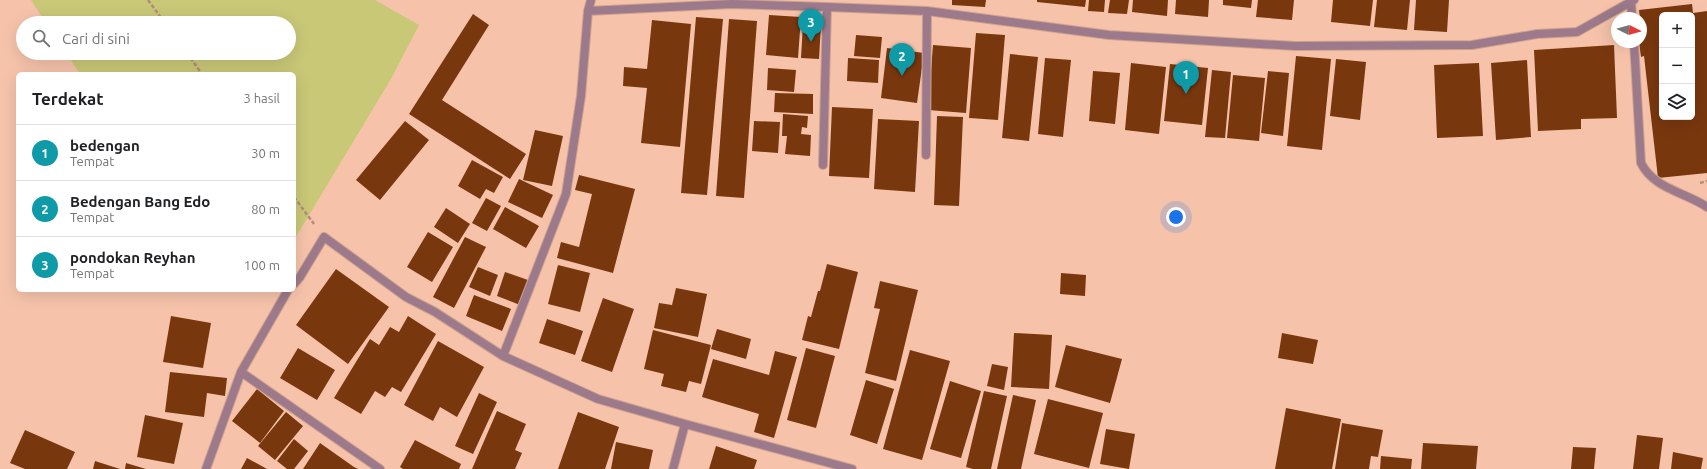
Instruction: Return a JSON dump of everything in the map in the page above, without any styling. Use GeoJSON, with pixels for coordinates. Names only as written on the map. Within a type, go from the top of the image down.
{"type":"FeatureCollection","features":[{"type":"Feature","properties":{"kind":"street"},"geometry":{"type":"LineString","coordinates":[[503,356],[566,194],[581,96],[588,11],[591,0]]}},
{"type":"Feature","properties":{"kind":"street"},"geometry":{"type":"LineString","coordinates":[[588,11],[732,4],[827,7],[926,11],[1117,36],[1295,46],[1472,45],[1536,34],[1577,32],[1633,0]]}},
{"type":"Feature","properties":{"kind":"street"},"geometry":{"type":"LineString","coordinates":[[1632,12],[1633,0]]}},
{"type":"Feature","properties":{"kind":"street"},"geometry":{"type":"LineString","coordinates":[[823,165],[827,7]]}},
{"type":"Feature","properties":{"kind":"street"},"geometry":{"type":"LineString","coordinates":[[926,11],[926,155]]}},
{"type":"Feature","properties":{"kind":"street"},"geometry":{"type":"LineString","coordinates":[[1634,48],[1641,163],[1645,172],[1654,180],[1670,190],[1695,199],[1707,207]]}},
{"type":"Feature","properties":{"kind":"street"},"geometry":{"type":"LineString","coordinates":[[296,282],[324,237],[406,297],[435,312],[503,356],[598,399],[852,469]]}},
{"type":"Feature","properties":{"kind":"street"},"geometry":{"type":"LineString","coordinates":[[206,469],[241,372],[287,292]]}},
{"type":"Feature","properties":{"kind":"street"},"geometry":{"type":"LineString","coordinates":[[241,372],[380,469]]}},
{"type":"Feature","properties":{"kind":"street"},"geometry":{"type":"LineString","coordinates":[[673,469],[685,424]]}},
{"type":"Feature","properties":{"kind":"path"},"geometry":{"type":"LineString","coordinates":[[148,0],[160,16]]}},
{"type":"Feature","properties":{"kind":"path"},"geometry":{"type":"LineString","coordinates":[[192,60],[201,72]]}},
{"type":"Feature","properties":{"kind":"path"},"geometry":{"type":"LineString","coordinates":[[296,200],[324,237]]}},
{"type":"Feature","properties":{"kind":"shaded area"},"geometry":{"type":"Polygon","coordinates":[[[31,0],[375,0],[419,25],[391,79],[296,237],[296,72],[79,72],[71,60],[296,60],[296,16],[41,16],[31,0]]]}},
{"type":"Feature","properties":{"kind":"building"},"geometry":{"type":"Polygon","coordinates":[[[952,0],[986,0],[985,7],[952,5],[952,0]]]}},
{"type":"Feature","properties":{"kind":"building"},"geometry":{"type":"Polygon","coordinates":[[[1037,0],[1086,0],[1085,7],[1037,2],[1037,0]]]}},
{"type":"Feature","properties":{"kind":"building"},"geometry":{"type":"Polygon","coordinates":[[[1089,0],[1105,0],[1104,12],[1088,11],[1089,0]]]}},
{"type":"Feature","properties":{"kind":"building"},"geometry":{"type":"Polygon","coordinates":[[[1110,0],[1129,0],[1127,14],[1108,13],[1110,0]]]}},
{"type":"Feature","properties":{"kind":"building"},"geometry":{"type":"Polygon","coordinates":[[[1133,0],[1168,0],[1167,16],[1132,12],[1133,0]]]}},
{"type":"Feature","properties":{"kind":"building"},"geometry":{"type":"Polygon","coordinates":[[[1176,0],[1209,0],[1208,17],[1175,14],[1176,0]]]}},
{"type":"Feature","properties":{"kind":"building"},"geometry":{"type":"Polygon","coordinates":[[[1223,0],[1252,0],[1251,8],[1223,5],[1223,0]]]}},
{"type":"Feature","properties":{"kind":"building"},"geometry":{"type":"Polygon","coordinates":[[[1258,0],[1294,0],[1292,20],[1256,17],[1258,0]]]}},
{"type":"Feature","properties":{"kind":"building"},"geometry":{"type":"Polygon","coordinates":[[[1333,0],[1373,0],[1370,26],[1331,22],[1333,0]]]}},
{"type":"Feature","properties":{"kind":"building"},"geometry":{"type":"Polygon","coordinates":[[[1377,0],[1410,0],[1407,30],[1374,27],[1377,0]]]}},
{"type":"Feature","properties":{"kind":"building"},"geometry":{"type":"Polygon","coordinates":[[[1416,0],[1449,0],[1447,32],[1414,30],[1416,0]]]}},
{"type":"Feature","properties":{"kind":"building"},"geometry":{"type":"Polygon","coordinates":[[[1692,4],[1693,12],[1659,12],[1659,120],[1695,120],[1695,13],[1707,11],[1707,173],[1658,178],[1644,56],[1641,57],[1640,48],[1647,48],[1647,12],[1639,12],[1639,10],[1692,4]]]}},
{"type":"Feature","properties":{"kind":"building"},"geometry":{"type":"Polygon","coordinates":[[[473,14],[489,25],[442,100],[526,154],[510,179],[409,114],[473,14]]]}},
{"type":"Feature","properties":{"kind":"building"},"geometry":{"type":"Polygon","coordinates":[[[769,15],[801,17],[798,58],[766,55],[769,15]]]}},
{"type":"Feature","properties":{"kind":"building"},"geometry":{"type":"Polygon","coordinates":[[[696,17],[723,19],[707,195],[681,193],[696,17]]]}},
{"type":"Feature","properties":{"kind":"building"},"geometry":{"type":"Polygon","coordinates":[[[729,19],[757,21],[744,198],[716,196],[729,19]]]}},
{"type":"Feature","properties":{"kind":"building"},"geometry":{"type":"Polygon","coordinates":[[[652,20],[691,24],[680,147],[641,143],[647,88],[623,86],[624,67],[647,69],[652,20]]]}},
{"type":"Feature","properties":{"kind":"building"},"geometry":{"type":"Polygon","coordinates":[[[803,24],[821,25],[819,59],[801,58],[803,24]]]}},
{"type":"Feature","properties":{"kind":"building"},"geometry":{"type":"Polygon","coordinates":[[[976,33],[1005,35],[998,120],[969,118],[976,33]]]}},
{"type":"Feature","properties":{"kind":"building"},"geometry":{"type":"Polygon","coordinates":[[[856,35],[882,37],[880,58],[854,56],[856,35]]]}},
{"type":"Feature","properties":{"kind":"building"},"geometry":{"type":"Polygon","coordinates":[[[933,45],[971,48],[966,113],[928,110],[933,45]]]}},
{"type":"Feature","properties":{"kind":"building"},"geometry":{"type":"Polygon","coordinates":[[[1611,45],[1611,48],[1614,48],[1617,118],[1581,119],[1581,129],[1538,131],[1534,50],[1611,45]]]}},
{"type":"Feature","properties":{"kind":"building"},"geometry":{"type":"Polygon","coordinates":[[[887,48],[924,53],[917,103],[881,98],[887,48]]]}},
{"type":"Feature","properties":{"kind":"building"},"geometry":{"type":"Polygon","coordinates":[[[1010,54],[1038,57],[1029,141],[1002,138],[1010,54]]]}},
{"type":"Feature","properties":{"kind":"building"},"geometry":{"type":"Polygon","coordinates":[[[1296,56],[1331,59],[1322,150],[1287,146],[1296,56]]]}},
{"type":"Feature","properties":{"kind":"building"},"geometry":{"type":"Polygon","coordinates":[[[848,58],[879,60],[878,83],[847,81],[848,58]]]}},
{"type":"Feature","properties":{"kind":"building"},"geometry":{"type":"Polygon","coordinates":[[[1045,58],[1071,60],[1063,137],[1038,134],[1045,58]]]}},
{"type":"Feature","properties":{"kind":"building"},"geometry":{"type":"Polygon","coordinates":[[[1336,59],[1366,62],[1360,120],[1330,116],[1336,59]]]}},
{"type":"Feature","properties":{"kind":"building"},"geometry":{"type":"Polygon","coordinates":[[[1527,60],[1531,137],[1496,140],[1491,63],[1527,60]]]}},
{"type":"Feature","properties":{"kind":"building"},"geometry":{"type":"Polygon","coordinates":[[[1131,63],[1166,67],[1159,134],[1125,130],[1131,63]]]}},
{"type":"Feature","properties":{"kind":"building"},"geometry":{"type":"Polygon","coordinates":[[[1479,63],[1483,136],[1437,138],[1434,65],[1479,63]]]}},
{"type":"Feature","properties":{"kind":"building"},"geometry":{"type":"Polygon","coordinates":[[[1170,64],[1208,68],[1202,125],[1164,121],[1170,64]]]}},
{"type":"Feature","properties":{"kind":"building"},"geometry":{"type":"Polygon","coordinates":[[[768,68],[796,70],[794,92],[767,90],[768,68]]]}},
{"type":"Feature","properties":{"kind":"building"},"geometry":{"type":"Polygon","coordinates":[[[1212,70],[1231,72],[1225,138],[1205,137],[1212,70]]]}},
{"type":"Feature","properties":{"kind":"building"},"geometry":{"type":"Polygon","coordinates":[[[1093,71],[1120,73],[1115,124],[1089,121],[1093,71]]]}},
{"type":"Feature","properties":{"kind":"building"},"geometry":{"type":"Polygon","coordinates":[[[1268,71],[1289,73],[1283,136],[1261,133],[1268,71]]]}},
{"type":"Feature","properties":{"kind":"building"},"geometry":{"type":"Polygon","coordinates":[[[1233,75],[1265,78],[1259,141],[1227,138],[1233,75]]]}},
{"type":"Feature","properties":{"kind":"building"},"geometry":{"type":"Polygon","coordinates":[[[775,93],[813,94],[813,114],[774,112],[775,93]]]}},
{"type":"Feature","properties":{"kind":"building"},"geometry":{"type":"Polygon","coordinates":[[[832,107],[873,109],[869,178],[829,176],[832,107]]]}},
{"type":"Feature","properties":{"kind":"building"},"geometry":{"type":"Polygon","coordinates":[[[783,114],[808,116],[807,128],[802,127],[801,134],[811,135],[810,156],[785,154],[787,136],[782,136],[783,114]]]}},
{"type":"Feature","properties":{"kind":"building"},"geometry":{"type":"Polygon","coordinates":[[[937,116],[963,117],[959,206],[934,205],[937,116]]]}},
{"type":"Feature","properties":{"kind":"building"},"geometry":{"type":"Polygon","coordinates":[[[878,119],[919,121],[915,192],[874,189],[878,119]]]}},
{"type":"Feature","properties":{"kind":"building"},"geometry":{"type":"Polygon","coordinates":[[[405,121],[429,140],[380,200],[356,180],[405,121]]]}},
{"type":"Feature","properties":{"kind":"building"},"geometry":{"type":"Polygon","coordinates":[[[754,121],[780,122],[778,153],[752,151],[754,121]]]}},
{"type":"Feature","properties":{"kind":"building"},"geometry":{"type":"Polygon","coordinates":[[[535,130],[563,136],[552,186],[523,180],[535,130]]]}},
{"type":"Feature","properties":{"kind":"building"},"geometry":{"type":"Polygon","coordinates":[[[472,160],[503,177],[494,193],[486,189],[480,199],[458,186],[472,160]]]}},
{"type":"Feature","properties":{"kind":"building"},"geometry":{"type":"Polygon","coordinates":[[[579,175],[635,189],[613,273],[557,258],[561,242],[579,247],[592,194],[575,190],[579,175]]]}},
{"type":"Feature","properties":{"kind":"building"},"geometry":{"type":"Polygon","coordinates":[[[519,179],[553,195],[542,218],[508,202],[519,179]]]}},
{"type":"Feature","properties":{"kind":"building"},"geometry":{"type":"Polygon","coordinates":[[[486,198],[501,206],[487,231],[472,223],[486,198]]]}},
{"type":"Feature","properties":{"kind":"building"},"geometry":{"type":"Polygon","coordinates":[[[505,207],[539,226],[526,248],[493,229],[505,207]]]}},
{"type":"Feature","properties":{"kind":"building"},"geometry":{"type":"Polygon","coordinates":[[[446,208],[470,224],[458,243],[434,227],[446,208]]]}},
{"type":"Feature","properties":{"kind":"building"},"geometry":{"type":"Polygon","coordinates":[[[428,232],[453,247],[432,282],[407,267],[428,232]]]}},
{"type":"Feature","properties":{"kind":"building"},"geometry":{"type":"Polygon","coordinates":[[[465,237],[486,247],[454,308],[433,297],[465,237]]]}},
{"type":"Feature","properties":{"kind":"building"},"geometry":{"type":"Polygon","coordinates":[[[827,264],[858,272],[839,349],[802,340],[808,316],[811,317],[827,264]]]}},
{"type":"Feature","properties":{"kind":"building"},"geometry":{"type":"Polygon","coordinates":[[[558,265],[590,273],[580,312],[548,304],[558,265]]]}},
{"type":"Feature","properties":{"kind":"building"},"geometry":{"type":"Polygon","coordinates":[[[478,267],[498,275],[490,296],[469,287],[478,267]]]}},
{"type":"Feature","properties":{"kind":"building"},"geometry":{"type":"Polygon","coordinates":[[[336,269],[389,307],[348,364],[296,325],[336,269]]]}},
{"type":"Feature","properties":{"kind":"building"},"geometry":{"type":"Polygon","coordinates":[[[505,272],[528,280],[520,305],[497,296],[505,272]]]}},
{"type":"Feature","properties":{"kind":"building"},"geometry":{"type":"Polygon","coordinates":[[[1061,273],[1086,275],[1085,296],[1060,294],[1061,273]]]}},
{"type":"Feature","properties":{"kind":"building"},"geometry":{"type":"Polygon","coordinates":[[[880,281],[918,290],[896,381],[865,373],[880,309],[874,308],[880,281]]]}},
{"type":"Feature","properties":{"kind":"building"},"geometry":{"type":"Polygon","coordinates":[[[676,288],[707,294],[698,337],[654,328],[659,303],[672,305],[676,288]]]}},
{"type":"Feature","properties":{"kind":"building"},"geometry":{"type":"Polygon","coordinates":[[[474,295],[511,309],[502,331],[466,316],[474,295]]]}},
{"type":"Feature","properties":{"kind":"building"},"geometry":{"type":"Polygon","coordinates":[[[603,298],[634,309],[612,372],[581,361],[603,298]]]}},
{"type":"Feature","properties":{"kind":"building"},"geometry":{"type":"Polygon","coordinates":[[[171,316],[211,323],[203,368],[163,362],[171,316]]]}},
{"type":"Feature","properties":{"kind":"building"},"geometry":{"type":"Polygon","coordinates":[[[408,316],[436,334],[401,392],[392,387],[385,397],[375,391],[361,414],[334,398],[370,339],[379,345],[390,327],[399,332],[408,316]]]}},
{"type":"Feature","properties":{"kind":"building"},"geometry":{"type":"Polygon","coordinates":[[[547,319],[583,331],[575,355],[539,343],[547,319]]]}},
{"type":"Feature","properties":{"kind":"building"},"geometry":{"type":"Polygon","coordinates":[[[717,329],[751,339],[746,359],[711,349],[717,329]]]}},
{"type":"Feature","properties":{"kind":"building"},"geometry":{"type":"Polygon","coordinates":[[[653,330],[711,345],[701,384],[689,381],[686,392],[661,386],[664,374],[644,369],[653,330]]]}},
{"type":"Feature","properties":{"kind":"building"},"geometry":{"type":"Polygon","coordinates":[[[1014,333],[1052,335],[1049,389],[1011,387],[1014,333]]]}},
{"type":"Feature","properties":{"kind":"building"},"geometry":{"type":"Polygon","coordinates":[[[1282,333],[1318,340],[1313,364],[1278,358],[1282,333]]]}},
{"type":"Feature","properties":{"kind":"building"},"geometry":{"type":"Polygon","coordinates":[[[438,341],[484,367],[457,417],[440,407],[433,421],[404,405],[438,341]]]}},
{"type":"Feature","properties":{"kind":"building"},"geometry":{"type":"Polygon","coordinates":[[[1066,345],[1122,359],[1110,403],[1055,387],[1066,345]]]}},
{"type":"Feature","properties":{"kind":"building"},"geometry":{"type":"Polygon","coordinates":[[[298,348],[335,370],[317,400],[280,378],[298,348]]]}},
{"type":"Feature","properties":{"kind":"building"},"geometry":{"type":"Polygon","coordinates":[[[806,348],[835,356],[816,428],[787,420],[806,348]]]}},
{"type":"Feature","properties":{"kind":"building"},"geometry":{"type":"Polygon","coordinates":[[[910,350],[950,361],[922,460],[883,449],[910,350]]]}},
{"type":"Feature","properties":{"kind":"building"},"geometry":{"type":"Polygon","coordinates":[[[775,351],[797,357],[774,438],[754,432],[759,414],[702,397],[713,359],[769,375],[775,351]]]}},
{"type":"Feature","properties":{"kind":"building"},"geometry":{"type":"Polygon","coordinates":[[[992,364],[1008,367],[1004,390],[987,386],[992,364]]]}},
{"type":"Feature","properties":{"kind":"building"},"geometry":{"type":"Polygon","coordinates":[[[170,372],[227,378],[225,396],[207,393],[204,417],[165,412],[170,372]]]}},
{"type":"Feature","properties":{"kind":"building"},"geometry":{"type":"Polygon","coordinates":[[[866,380],[894,389],[877,444],[850,435],[866,380]]]}},
{"type":"Feature","properties":{"kind":"building"},"geometry":{"type":"Polygon","coordinates":[[[950,381],[981,391],[961,458],[930,449],[950,381]]]}},
{"type":"Feature","properties":{"kind":"building"},"geometry":{"type":"Polygon","coordinates":[[[257,389],[284,411],[260,443],[232,421],[257,389]]]}},
{"type":"Feature","properties":{"kind":"building"},"geometry":{"type":"Polygon","coordinates":[[[984,391],[1007,396],[991,469],[973,469],[966,467],[984,391]]]}},
{"type":"Feature","properties":{"kind":"building"},"geometry":{"type":"Polygon","coordinates":[[[479,393],[497,402],[473,454],[455,446],[479,393]]]}},
{"type":"Feature","properties":{"kind":"building"},"geometry":{"type":"Polygon","coordinates":[[[1013,395],[1036,400],[1021,469],[997,469],[1013,395]]]}},
{"type":"Feature","properties":{"kind":"building"},"geometry":{"type":"Polygon","coordinates":[[[1048,399],[1103,413],[1089,468],[1034,454],[1048,399]]]}},
{"type":"Feature","properties":{"kind":"building"},"geometry":{"type":"Polygon","coordinates":[[[1286,408],[1341,419],[1332,469],[1275,469],[1286,408]]]}},
{"type":"Feature","properties":{"kind":"building"},"geometry":{"type":"Polygon","coordinates":[[[497,411],[526,424],[515,450],[522,453],[515,469],[472,469],[497,411]]]}},
{"type":"Feature","properties":{"kind":"building"},"geometry":{"type":"Polygon","coordinates":[[[286,412],[303,426],[275,460],[258,446],[286,412]]]}},
{"type":"Feature","properties":{"kind":"building"},"geometry":{"type":"Polygon","coordinates":[[[578,412],[619,427],[605,469],[558,469],[578,412]]]}},
{"type":"Feature","properties":{"kind":"building"},"geometry":{"type":"Polygon","coordinates":[[[145,415],[183,423],[174,464],[137,457],[145,415]]]}},
{"type":"Feature","properties":{"kind":"building"},"geometry":{"type":"Polygon","coordinates":[[[1342,423],[1383,430],[1378,457],[1371,456],[1369,469],[1335,469],[1342,423]]]}},
{"type":"Feature","properties":{"kind":"building"},"geometry":{"type":"Polygon","coordinates":[[[1106,429],[1135,434],[1129,469],[1100,464],[1106,429]]]}},
{"type":"Feature","properties":{"kind":"building"},"geometry":{"type":"Polygon","coordinates":[[[25,430],[75,452],[67,469],[25,469],[10,463],[25,430]]]}},
{"type":"Feature","properties":{"kind":"building"},"geometry":{"type":"Polygon","coordinates":[[[1637,435],[1663,438],[1659,469],[1633,469],[1637,435]]]}},
{"type":"Feature","properties":{"kind":"building"},"geometry":{"type":"Polygon","coordinates":[[[294,439],[308,451],[294,469],[287,469],[277,461],[294,439]]]}},
{"type":"Feature","properties":{"kind":"building"},"geometry":{"type":"Polygon","coordinates":[[[415,440],[461,464],[459,469],[403,469],[400,467],[415,440]]]}},
{"type":"Feature","properties":{"kind":"building"},"geometry":{"type":"Polygon","coordinates":[[[616,442],[653,450],[649,469],[611,469],[616,442]]]}},
{"type":"Feature","properties":{"kind":"building"},"geometry":{"type":"Polygon","coordinates":[[[320,443],[354,467],[358,469],[303,469],[320,443]]]}},
{"type":"Feature","properties":{"kind":"building"},"geometry":{"type":"Polygon","coordinates":[[[1423,443],[1478,446],[1476,469],[1421,469],[1423,443]]]}},
{"type":"Feature","properties":{"kind":"building"},"geometry":{"type":"Polygon","coordinates":[[[716,446],[757,460],[754,469],[709,469],[716,446]]]}},
{"type":"Feature","properties":{"kind":"building"},"geometry":{"type":"Polygon","coordinates":[[[1573,447],[1596,448],[1594,469],[1571,469],[1573,447]]]}},
{"type":"Feature","properties":{"kind":"building"},"geometry":{"type":"Polygon","coordinates":[[[1673,452],[1703,458],[1701,469],[1671,469],[1673,452]]]}},
{"type":"Feature","properties":{"kind":"building"},"geometry":{"type":"Polygon","coordinates":[[[1381,456],[1412,459],[1411,469],[1380,469],[1381,456]]]}},
{"type":"Feature","properties":{"kind":"building"},"geometry":{"type":"Polygon","coordinates":[[[247,458],[267,469],[241,469],[247,458]]]}},
{"type":"Feature","properties":{"kind":"building"},"geometry":{"type":"Polygon","coordinates":[[[95,461],[120,469],[93,469],[95,461]]]}},
{"type":"Feature","properties":{"kind":"building"},"geometry":{"type":"Polygon","coordinates":[[[126,463],[146,469],[125,469],[126,463]]]}},
{"type":"Feature","properties":{"kind":"place","name":"pondokan Reyhan"},"geometry":{"type":"Point","coordinates":[811,42]}},
{"type":"Feature","properties":{"kind":"place","name":"Bedengan Bang Edo"},"geometry":{"type":"Point","coordinates":[902,76]}},
{"type":"Feature","properties":{"kind":"place","name":"bedengan"},"geometry":{"type":"Point","coordinates":[1186,94]}}]}
